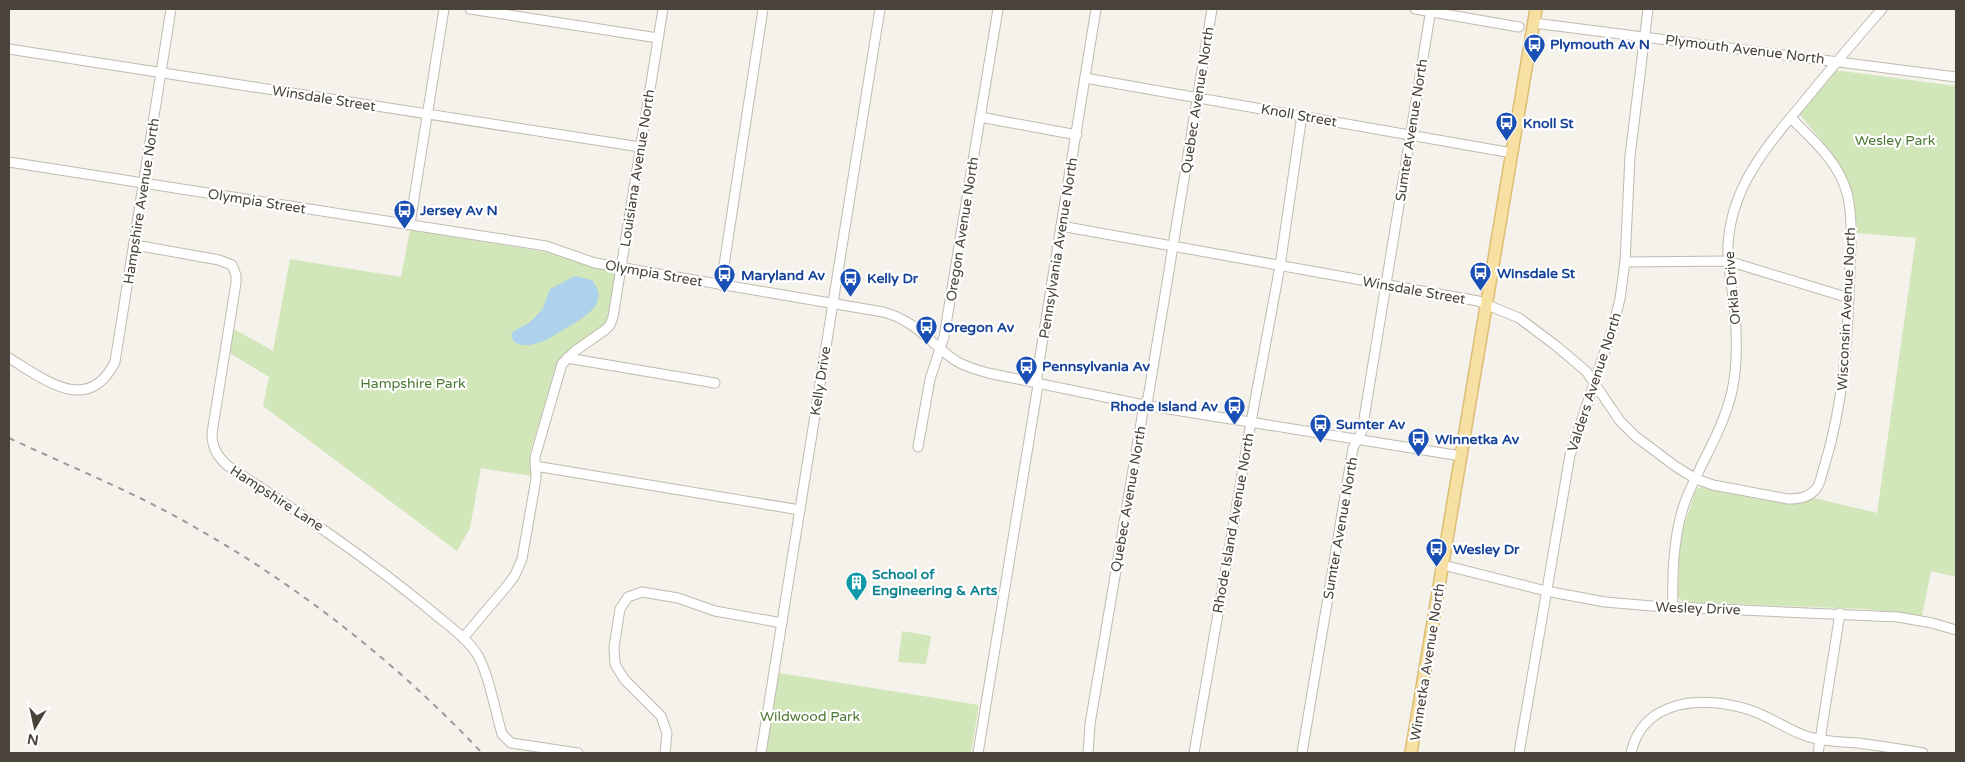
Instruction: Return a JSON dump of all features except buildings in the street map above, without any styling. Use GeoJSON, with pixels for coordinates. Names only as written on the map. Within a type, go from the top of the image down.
{"type":"FeatureCollection","features":[{"type":"Feature","properties":{"kind":"main road","name":"Winnetka Avenue North"},"geometry":{"type":"LineString","coordinates":[[1411,753],[1536,9]]}},
{"type":"Feature","properties":{"kind":"street","name":"Hampshire Avenue North"},"geometry":{"type":"LineString","coordinates":[[9,358],[64,389],[74,391],[95,387],[105,379],[115,362],[171,9]]}},
{"type":"Feature","properties":{"kind":"street"},"geometry":{"type":"LineString","coordinates":[[410,224],[444,9]]}},
{"type":"Feature","properties":{"kind":"street"},"geometry":{"type":"LineString","coordinates":[[470,9],[658,38]]}},
{"type":"Feature","properties":{"kind":"street","name":"Louisiana Avenue North"},"geometry":{"type":"LineString","coordinates":[[464,638],[507,586],[515,575],[522,559],[536,479],[534,457],[559,373],[567,358],[610,325],[615,311],[663,9]]}},
{"type":"Feature","properties":{"kind":"street"},"geometry":{"type":"LineString","coordinates":[[721,285],[763,9]]}},
{"type":"Feature","properties":{"kind":"street","name":"Kelly Drive"},"geometry":{"type":"LineString","coordinates":[[761,753],[880,9]]}},
{"type":"Feature","properties":{"kind":"street","name":"Oregon Avenue North"},"geometry":{"type":"LineString","coordinates":[[918,446],[930,379],[944,337],[998,9]]}},
{"type":"Feature","properties":{"kind":"street","name":"Pennsylvania Avenue North"},"geometry":{"type":"LineString","coordinates":[[978,753],[1096,9]]}},
{"type":"Feature","properties":{"kind":"street","name":"Quebec Avenue North"},"geometry":{"type":"LineString","coordinates":[[1088,753],[1090,724],[1144,405],[1148,398],[1212,9]]}},
{"type":"Feature","properties":{"kind":"street"},"geometry":{"type":"LineString","coordinates":[[1416,9],[1519,27]]}},
{"type":"Feature","properties":{"kind":"street","name":"Valders Avenue North"},"geometry":{"type":"LineString","coordinates":[[1519,753],[1570,455],[1612,330],[1620,299],[1625,262],[1628,179],[1648,9]]}},
{"type":"Feature","properties":{"kind":"street","name":"Orkla Drive"},"geometry":{"type":"LineString","coordinates":[[1673,607],[1672,577],[1679,525],[1685,503],[1723,418],[1732,391],[1736,362],[1736,336],[1728,261],[1730,228],[1735,205],[1745,182],[1768,144],[1836,61],[1882,9]]}},
{"type":"Feature","properties":{"kind":"street","name":"Sumter Avenue North"},"geometry":{"type":"LineString","coordinates":[[1302,753],[1353,448],[1362,431],[1430,10]]}},
{"type":"Feature","properties":{"kind":"street","name":"Plymouth Avenue North"},"geometry":{"type":"LineString","coordinates":[[1534,24],[1645,36],[1956,77]]}},
{"type":"Feature","properties":{"kind":"street","name":"Winsdale Street"},"geometry":{"type":"LineString","coordinates":[[9,49],[640,147]]}},
{"type":"Feature","properties":{"kind":"street","name":"Knoll Street"},"geometry":{"type":"LineString","coordinates":[[1086,78],[1512,153]]}},
{"type":"Feature","properties":{"kind":"street","name":"Rhode Island Avenue North"},"geometry":{"type":"LineString","coordinates":[[1194,753],[1280,266],[1302,115]]}},
{"type":"Feature","properties":{"kind":"street"},"geometry":{"type":"LineString","coordinates":[[980,117],[1077,135]]}},
{"type":"Feature","properties":{"kind":"street","name":"Wisconsin Avenue North"},"geometry":{"type":"LineString","coordinates":[[1791,118],[1828,156],[1839,173],[1846,191],[1851,226],[1849,298],[1840,403],[1834,435],[1817,488]]}},
{"type":"Feature","properties":{"kind":"street","name":"Olympia Street"},"geometry":{"type":"LineString","coordinates":[[9,162],[546,246],[595,263],[896,315],[907,321],[956,360],[966,366],[988,373],[1144,405],[1461,456]]}},
{"type":"Feature","properties":{"kind":"street","name":"Winsdale Street"},"geometry":{"type":"LineString","coordinates":[[1061,226],[1487,304],[1519,318],[1556,345],[1586,371],[1620,421],[1635,436],[1696,479],[1712,485],[1788,499],[1810,494],[1817,488]]}},
{"type":"Feature","properties":{"kind":"street","name":"Hampshire Lane"},"geometry":{"type":"LineString","coordinates":[[135,245],[219,260],[232,265],[236,274],[212,432],[214,450],[219,457],[228,466],[332,534],[464,638],[478,656],[502,734],[511,743],[578,753]]}},
{"type":"Feature","properties":{"kind":"street"},"geometry":{"type":"LineString","coordinates":[[1625,262],[1728,261],[1849,298]]}},
{"type":"Feature","properties":{"kind":"street"},"geometry":{"type":"LineString","coordinates":[[567,358],[715,382]]}},
{"type":"Feature","properties":{"kind":"street"},"geometry":{"type":"LineString","coordinates":[[535,466],[800,510]]}},
{"type":"Feature","properties":{"kind":"street","name":"Wesley Drive"},"geometry":{"type":"LineString","coordinates":[[1443,564],[1546,591],[1605,602],[1673,607],[1898,617],[1932,623],[1956,630]]}},
{"type":"Feature","properties":{"kind":"street"},"geometry":{"type":"LineString","coordinates":[[665,753],[666,733],[661,716],[624,679],[615,664],[614,647],[620,609],[628,597],[642,592],[669,596],[715,611],[782,623]]}},
{"type":"Feature","properties":{"kind":"street"},"geometry":{"type":"LineString","coordinates":[[1818,753],[1840,613]]}},
{"type":"Feature","properties":{"kind":"street"},"geometry":{"type":"LineString","coordinates":[[1631,753],[1635,737],[1650,718],[1660,710],[1673,706],[1712,703],[1750,710],[1808,737],[1923,753]]}},
{"type":"Feature","properties":{"kind":"green space","name":"Wesley Park"},"geometry":{"type":"Polygon","coordinates":[[[1835,70],[1956,86],[1956,577],[1931,571],[1922,616],[1865,609],[1683,602],[1678,596],[1679,554],[1684,525],[1696,490],[1701,487],[1757,499],[1798,504],[1814,498],[1877,513],[1916,238],[1857,233],[1853,198],[1847,183],[1832,155],[1800,115],[1835,70]]]}},
{"type":"Feature","properties":{"kind":"green space","name":"Hampshire Park"},"geometry":{"type":"Polygon","coordinates":[[[410,230],[546,252],[613,273],[616,276],[607,321],[565,357],[554,372],[530,454],[531,476],[481,468],[470,528],[457,551],[263,406],[269,377],[228,352],[232,328],[273,351],[290,259],[401,277],[410,230]]]}},
{"type":"Feature","properties":{"kind":"green space"},"geometry":{"type":"Polygon","coordinates":[[[902,631],[931,636],[926,664],[898,662],[902,631]]]}},
{"type":"Feature","properties":{"kind":"green space","name":"Wildwood Park"},"geometry":{"type":"Polygon","coordinates":[[[779,673],[979,705],[971,753],[766,753],[779,673]]]}},
{"type":"Feature","properties":{"kind":"water"},"geometry":{"type":"Polygon","coordinates":[[[575,276],[592,280],[597,288],[599,296],[594,308],[556,335],[542,342],[521,345],[514,342],[511,335],[514,331],[529,323],[542,310],[550,289],[575,276]]]}},
{"type":"Feature","properties":{"kind":"railway"},"geometry":{"type":"LineString","coordinates":[[9,438],[150,503],[240,554],[284,583],[368,646],[446,716],[482,753]]}},
{"type":"Feature","properties":{"kind":"place","name":"Plymouth Av N"},"geometry":{"type":"Point","coordinates":[1534,63]}},
{"type":"Feature","properties":{"kind":"place","name":"Knoll St"},"geometry":{"type":"Point","coordinates":[1507,142]}},
{"type":"Feature","properties":{"kind":"place","name":"Jersey Av N"},"geometry":{"type":"Point","coordinates":[404,229]}},
{"type":"Feature","properties":{"kind":"place","name":"Winsdale St"},"geometry":{"type":"Point","coordinates":[1481,292]}},
{"type":"Feature","properties":{"kind":"place","name":"Maryland Av"},"geometry":{"type":"Point","coordinates":[725,294]}},
{"type":"Feature","properties":{"kind":"place","name":"Kelly Dr"},"geometry":{"type":"Point","coordinates":[851,297]}},
{"type":"Feature","properties":{"kind":"place","name":"Oregon Av"},"geometry":{"type":"Point","coordinates":[927,346]}},
{"type":"Feature","properties":{"kind":"place","name":"Pennsylvania Av"},"geometry":{"type":"Point","coordinates":[1026,385]}},
{"type":"Feature","properties":{"kind":"place","name":"Rhode Island Av"},"geometry":{"type":"Point","coordinates":[1234,425]}},
{"type":"Feature","properties":{"kind":"place","name":"Sumter Av"},"geometry":{"type":"Point","coordinates":[1320,443]}},
{"type":"Feature","properties":{"kind":"place","name":"Winnetka Av"},"geometry":{"type":"Point","coordinates":[1419,458]}},
{"type":"Feature","properties":{"kind":"place","name":"Wesley Dr"},"geometry":{"type":"Point","coordinates":[1437,568]}},
{"type":"Feature","properties":{"kind":"place","name":"School of Engineering & Arts"},"geometry":{"type":"Point","coordinates":[856,601]}}]}
